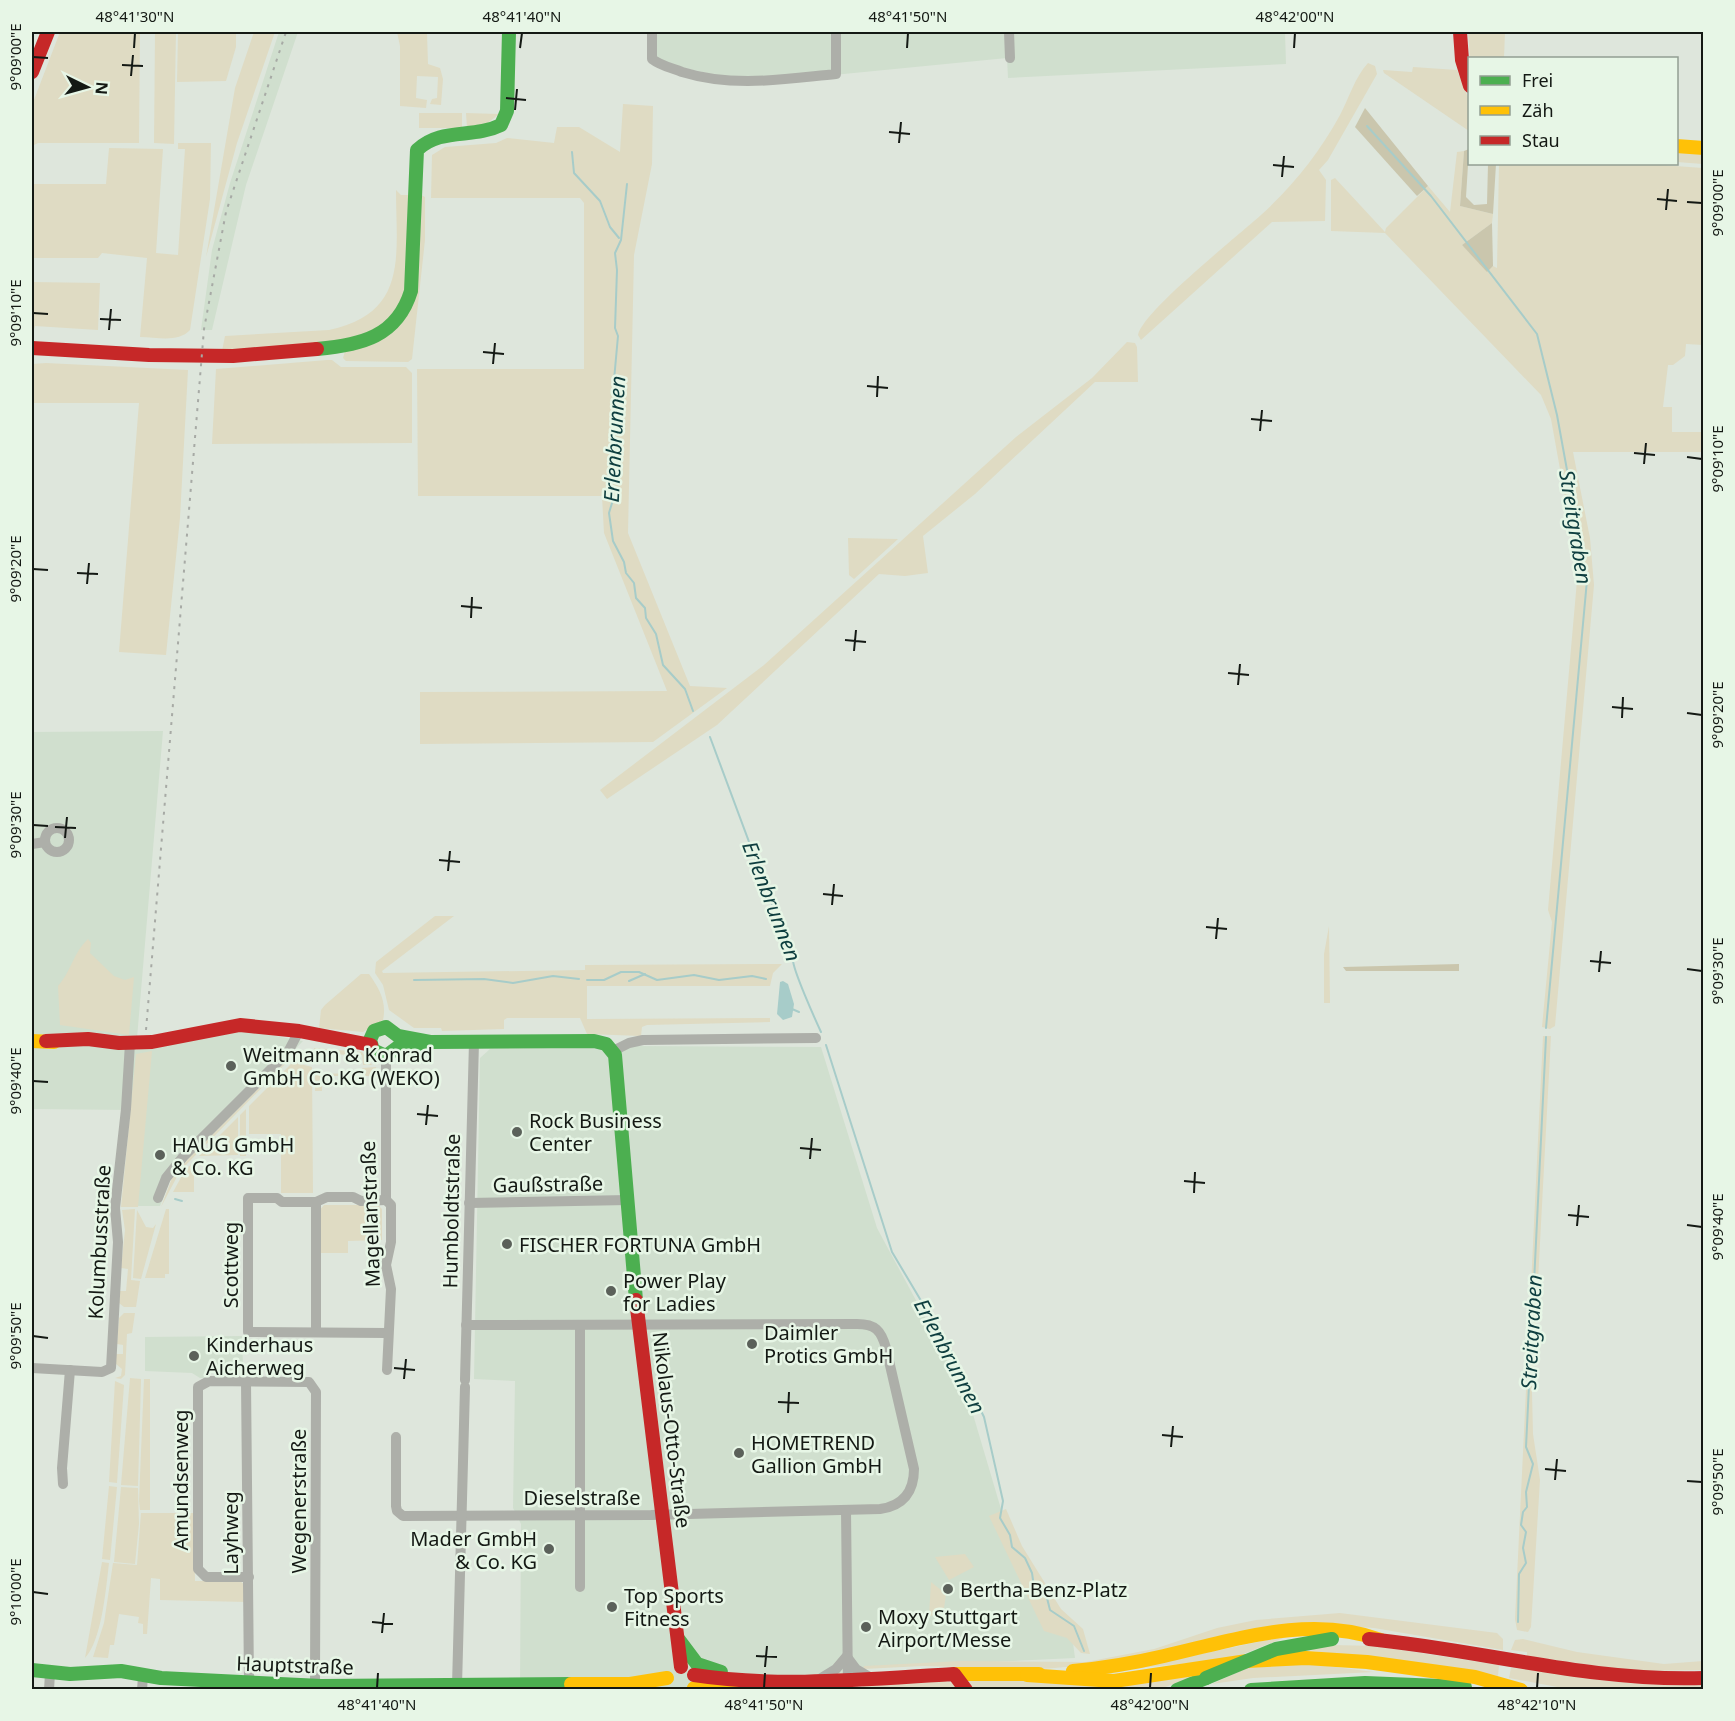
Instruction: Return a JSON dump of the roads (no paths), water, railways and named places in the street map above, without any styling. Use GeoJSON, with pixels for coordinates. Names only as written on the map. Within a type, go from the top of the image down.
{"type":"FeatureCollection","features":[{"type":"Feature","properties":{"kind":"main road"},"geometry":{"type":"LineString","coordinates":[[32,72],[48,32]]}},
{"type":"Feature","properties":{"kind":"main road"},"geometry":{"type":"LineString","coordinates":[[32,348],[210,357],[303,351],[355,344],[372,339],[388,330],[406,307],[411,291],[414,168],[417,150],[427,139],[441,135],[488,132],[505,120],[509,32]]}},
{"type":"Feature","properties":{"kind":"main road"},"geometry":{"type":"LineString","coordinates":[[1460,32],[1463,70],[1468,81]]}},
{"type":"Feature","properties":{"kind":"main road"},"geometry":{"type":"LineString","coordinates":[[1678,146],[1704,148]]}},
{"type":"Feature","properties":{"kind":"main road"},"geometry":{"type":"LineString","coordinates":[[39,1041],[88,1039],[130,1043],[166,1040],[240,1025],[371,1040]]}},
{"type":"Feature","properties":{"kind":"main road"},"geometry":{"type":"LineString","coordinates":[[371,1040],[378,1029],[386,1027],[398,1041],[594,1041],[606,1044],[613,1051]]}},
{"type":"Feature","properties":{"kind":"main road"},"geometry":{"type":"LineString","coordinates":[[371,1040],[376,1054],[386,1056],[398,1041]]}},
{"type":"Feature","properties":{"kind":"main road","name":"Nikolaus-Otto-Straße"},"geometry":{"type":"LineString","coordinates":[[613,1051],[618,1070],[639,1325],[676,1635],[671,1679]]}},
{"type":"Feature","properties":{"kind":"main road"},"geometry":{"type":"LineString","coordinates":[[1027,1675],[1121,1664],[1274,1631],[1347,1630],[1368,1633],[1381,1640]]}},
{"type":"Feature","properties":{"kind":"main road"},"geometry":{"type":"LineString","coordinates":[[676,1635],[697,1664],[747,1683],[783,1689]]}},
{"type":"Feature","properties":{"kind":"main road"},"geometry":{"type":"LineString","coordinates":[[1177,1689],[1276,1649],[1332,1639],[1381,1640],[1635,1679],[1704,1678]]}},
{"type":"Feature","properties":{"kind":"main road"},"geometry":{"type":"LineString","coordinates":[[671,1679],[688,1669],[694,1684],[818,1680],[847,1685],[873,1679],[954,1674],[1027,1675],[1062,1680],[1117,1680],[1234,1661],[1306,1657],[1365,1662],[1509,1685]]}},
{"type":"Feature","properties":{"kind":"main road","name":"Hauptstraße"},"geometry":{"type":"LineString","coordinates":[[32,1670],[50,1673],[121,1671],[142,1683],[249,1683],[319,1687],[544,1687],[630,1684],[671,1679]]}},
{"type":"Feature","properties":{"kind":"main road"},"geometry":{"type":"LineString","coordinates":[[954,1674],[966,1689]]}},
{"type":"Feature","properties":{"kind":"main road"},"geometry":{"type":"LineString","coordinates":[[1251,1689],[1365,1683],[1484,1689]]}},
{"type":"Feature","properties":{"kind":"street"},"geometry":{"type":"LineString","coordinates":[[652,32],[652,58],[661,64],[705,78],[747,83],[836,74],[836,32]]}},
{"type":"Feature","properties":{"kind":"street"},"geometry":{"type":"LineString","coordinates":[[1009,32],[1010,58]]}},
{"type":"Feature","properties":{"kind":"street"},"geometry":{"type":"LineString","coordinates":[[32,844],[45,842]]}},
{"type":"Feature","properties":{"kind":"street"},"geometry":{"type":"LineString","coordinates":[[158,1198],[172,1170],[288,1052],[300,1031]]}},
{"type":"Feature","properties":{"kind":"street"},"geometry":{"type":"LineString","coordinates":[[613,1051],[629,1042],[644,1040],[816,1038]]}},
{"type":"Feature","properties":{"kind":"street","name":"Humboldtstraße"},"geometry":{"type":"LineString","coordinates":[[457,1686],[474,1042]]}},
{"type":"Feature","properties":{"kind":"street","name":"Kolumbusstraße"},"geometry":{"type":"LineString","coordinates":[[70,1370],[109,1371],[118,1242],[115,1208],[126,1109],[130,1043]]}},
{"type":"Feature","properties":{"kind":"street","name":"Magellanstraße"},"geometry":{"type":"LineString","coordinates":[[386,1056],[386,1200],[391,1205],[391,1242],[386,1265],[391,1289],[391,1322],[387,1333],[387,1370]]}},
{"type":"Feature","properties":{"kind":"street"},"geometry":{"type":"LineString","coordinates":[[386,1200],[361,1201],[353,1197],[327,1197],[316,1202],[316,1332],[387,1333]]}},
{"type":"Feature","properties":{"kind":"street","name":"Scottweg"},"geometry":{"type":"LineString","coordinates":[[316,1202],[282,1202],[277,1198],[248,1198],[248,1332],[316,1332]]}},
{"type":"Feature","properties":{"kind":"street","name":"Gaußstraße"},"geometry":{"type":"LineString","coordinates":[[469,1203],[627,1200]]}},
{"type":"Feature","properties":{"kind":"street","name":"Dieselstraße"},"geometry":{"type":"LineString","coordinates":[[396,1437],[396,1506],[400,1515],[663,1515],[846,1510],[889,1508],[900,1503],[908,1494],[914,1477],[886,1348],[880,1331],[869,1324],[639,1325]]}},
{"type":"Feature","properties":{"kind":"street"},"geometry":{"type":"LineString","coordinates":[[466,1325],[639,1325]]}},
{"type":"Feature","properties":{"kind":"street"},"geometry":{"type":"LineString","coordinates":[[580,1325],[580,1587]]}},
{"type":"Feature","properties":{"kind":"street"},"geometry":{"type":"LineString","coordinates":[[32,1368],[70,1370],[62,1468],[63,1484]]}},
{"type":"Feature","properties":{"kind":"street","name":"Amundsenweg"},"geometry":{"type":"LineString","coordinates":[[246,1382],[209,1381],[198,1386],[198,1569],[202,1576],[249,1577]]}},
{"type":"Feature","properties":{"kind":"street","name":"Layhweg"},"geometry":{"type":"LineString","coordinates":[[246,1382],[249,1683]]}},
{"type":"Feature","properties":{"kind":"street","name":"Wegenerstraße"},"geometry":{"type":"LineString","coordinates":[[246,1382],[309,1382],[314,1386],[319,1687]]}},
{"type":"Feature","properties":{"kind":"street"},"geometry":{"type":"LineString","coordinates":[[846,1510],[847,1685]]}},
{"type":"Feature","properties":{"kind":"street"},"geometry":{"type":"LineString","coordinates":[[847,1656],[861,1673],[873,1679]]}},
{"type":"Feature","properties":{"kind":"street"},"geometry":{"type":"LineString","coordinates":[[818,1680],[836,1669],[847,1656]]}},
{"type":"Feature","properties":{"kind":"street"},"geometry":{"type":"LineString","coordinates":[[49,1689],[50,1673]]}},
{"type":"Feature","properties":{"kind":"water"},"geometry":{"type":"Polygon","coordinates":[[[780,982],[788,984],[794,1004],[792,1017],[783,1020],[777,1014],[780,982]]]}},
{"type":"Feature","properties":{"kind":"waterway","name":"Streitgraben"},"geometry":{"type":"LineString","coordinates":[[1367,126],[1431,196],[1537,334],[1557,415],[1587,580],[1546,1028]]}},
{"type":"Feature","properties":{"kind":"waterway"},"geometry":{"type":"LineString","coordinates":[[572,152],[574,173],[600,201],[610,227],[619,238]]}},
{"type":"Feature","properties":{"kind":"waterway","name":"Erlenbrunnen"},"geometry":{"type":"LineString","coordinates":[[627,184],[621,240],[615,253],[617,270],[615,328],[618,336],[614,380],[616,409],[609,475],[612,503],[609,513],[613,541],[624,562],[626,573],[634,583],[636,598],[645,608],[646,618],[656,634],[663,665],[685,689],[693,711]]}},
{"type":"Feature","properties":{"kind":"waterway","name":"Erlenbrunnen"},"geometry":{"type":"LineString","coordinates":[[710,737],[800,984],[821,1032]]}},
{"type":"Feature","properties":{"kind":"waterway"},"geometry":{"type":"LineString","coordinates":[[587,980],[604,980],[621,972],[639,972],[657,980],[694,975],[719,980],[752,976],[766,979]]}},
{"type":"Feature","properties":{"kind":"waterway"},"geometry":{"type":"LineString","coordinates":[[629,981],[645,974]]}},
{"type":"Feature","properties":{"kind":"waterway"},"geometry":{"type":"LineString","coordinates":[[414,980],[484,979],[513,983],[553,976],[579,979]]}},
{"type":"Feature","properties":{"kind":"waterway"},"geometry":{"type":"LineString","coordinates":[[792,1009],[799,1012]]}},
{"type":"Feature","properties":{"kind":"waterway","name":"Streitgraben"},"geometry":{"type":"LineString","coordinates":[[1518,1622],[1519,1574],[1526,1563],[1523,1548],[1526,1532],[1521,1525],[1523,1512],[1527,1507],[1526,1492],[1533,1464],[1526,1447],[1546,1037]]}},
{"type":"Feature","properties":{"kind":"waterway","name":"Erlenbrunnen"},"geometry":{"type":"LineString","coordinates":[[826,1045],[892,1252],[954,1356],[984,1417],[1003,1501],[1000,1518],[1010,1535],[1012,1547],[1025,1558],[1032,1573],[1034,1587],[1047,1598],[1050,1610],[1074,1626],[1084,1651]]}},
{"type":"Feature","properties":{"kind":"waterway"},"geometry":{"type":"LineString","coordinates":[[175,1199],[182,1201]]}},
{"type":"Feature","properties":{"kind":"railway"},"geometry":{"type":"LineString","coordinates":[[146,1030],[204,329],[226,212],[286,32]]}},
{"type":"Feature","properties":{"kind":"place","name":"Weitmann & Konrad GmbH Co.KG (WEKO)"},"geometry":{"type":"Point","coordinates":[231,1066]}},
{"type":"Feature","properties":{"kind":"place","name":"Rock Business Center"},"geometry":{"type":"Point","coordinates":[517,1132]}},
{"type":"Feature","properties":{"kind":"place","name":"HAUG GmbH & Co. KG"},"geometry":{"type":"Point","coordinates":[160,1155]}},
{"type":"Feature","properties":{"kind":"place","name":"FISCHER FORTUNA GmbH"},"geometry":{"type":"Point","coordinates":[507,1244]}},
{"type":"Feature","properties":{"kind":"place","name":"Power Play for Ladies"},"geometry":{"type":"Point","coordinates":[611,1291]}},
{"type":"Feature","properties":{"kind":"place","name":"Daimler Protics GmbH"},"geometry":{"type":"Point","coordinates":[752,1344]}},
{"type":"Feature","properties":{"kind":"place","name":"Kinderhaus Aicherweg"},"geometry":{"type":"Point","coordinates":[194,1356]}},
{"type":"Feature","properties":{"kind":"place","name":"HOMETREND Gallion GmbH"},"geometry":{"type":"Point","coordinates":[739,1453]}},
{"type":"Feature","properties":{"kind":"place","name":"Mader GmbH & Co. KG"},"geometry":{"type":"Point","coordinates":[549,1549]}},
{"type":"Feature","properties":{"kind":"place","name":"Bertha-Benz-Platz"},"geometry":{"type":"Point","coordinates":[948,1589]}},
{"type":"Feature","properties":{"kind":"place","name":"Top Sports Fitness"},"geometry":{"type":"Point","coordinates":[612,1607]}},
{"type":"Feature","properties":{"kind":"place","name":"Moxy Stuttgart Airport/Messe"},"geometry":{"type":"Point","coordinates":[866,1627]}}]}
